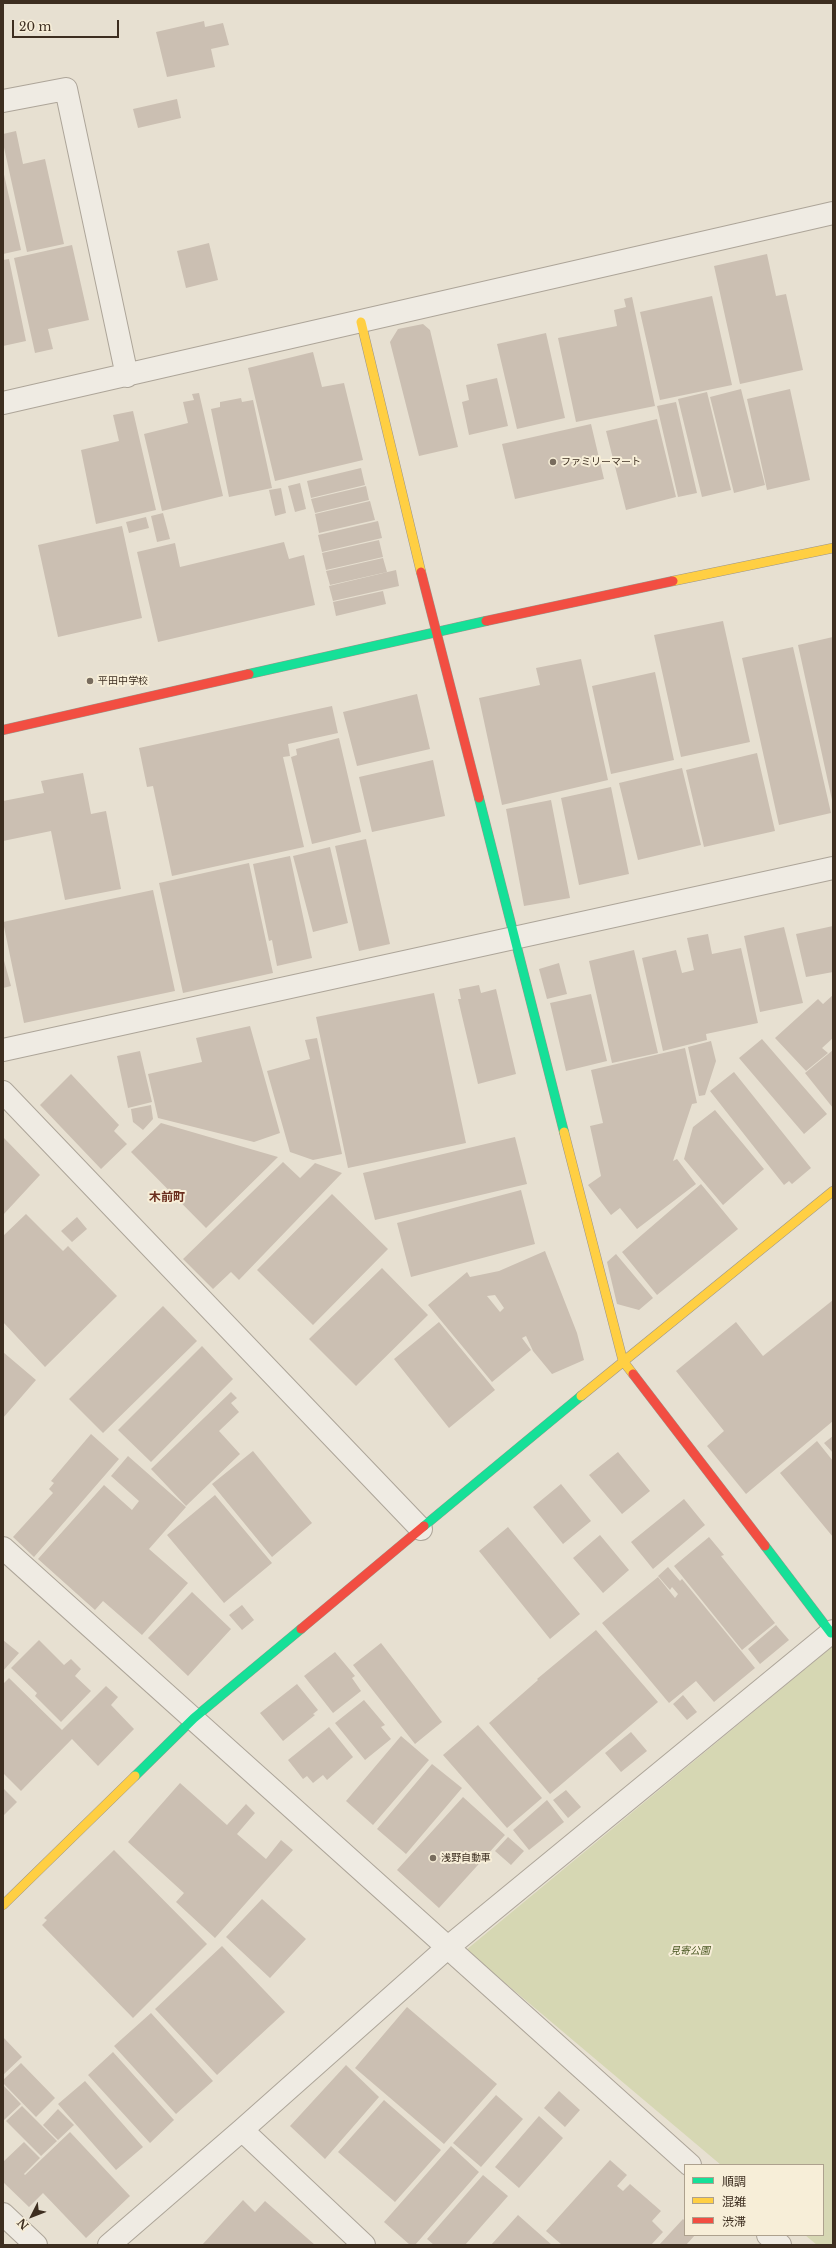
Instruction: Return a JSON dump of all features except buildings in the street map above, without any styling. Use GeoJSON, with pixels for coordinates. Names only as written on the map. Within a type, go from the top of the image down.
{"type":"FeatureCollection","features":[{"type":"Feature","properties":{"kind":"street"},"geometry":{"type":"LineString","coordinates":[[3,101],[66,89],[126,376]]}},
{"type":"Feature","properties":{"kind":"street"},"geometry":{"type":"LineString","coordinates":[[3,403],[833,213]]}},
{"type":"Feature","properties":{"kind":"street"},"geometry":{"type":"LineString","coordinates":[[109,2245],[242,2130],[446,1948],[832,1632],[623,1361],[402,497],[361,322]]}},
{"type":"Feature","properties":{"kind":"street"},"geometry":{"type":"LineString","coordinates":[[3,730],[436,631],[833,548]]}},
{"type":"Feature","properties":{"kind":"street"},"geometry":{"type":"LineString","coordinates":[[3,1050],[833,868]]}},
{"type":"Feature","properties":{"kind":"street"},"geometry":{"type":"LineString","coordinates":[[3,1092],[421,1529]]}},
{"type":"Feature","properties":{"kind":"street"},"geometry":{"type":"LineString","coordinates":[[3,1905],[194,1718],[623,1361],[833,1191]]}},
{"type":"Feature","properties":{"kind":"street"},"geometry":{"type":"LineString","coordinates":[[3,1548],[194,1718],[446,1948],[689,2164]]}},
{"type":"Feature","properties":{"kind":"street"},"geometry":{"type":"LineString","coordinates":[[242,2130],[364,2245]]}},
{"type":"Feature","properties":{"kind":"street"},"geometry":{"type":"LineString","coordinates":[[3,2214],[36,2245]]}},
{"type":"Feature","properties":{"kind":"street"},"geometry":{"type":"LineString","coordinates":[[769,2236],[780,2245]]}},
{"type":"Feature","properties":{"kind":"green space","name":"見寄公園"},"geometry":{"type":"Polygon","coordinates":[[[833,1646],[833,2245],[817,2245],[806,2236],[824,2236],[824,2164],[720,2164],[466,1950],[833,1646]]]}},
{"type":"Feature","properties":{"kind":"traffic: fast"},"geometry":{"type":"LineString","coordinates":[[249,674],[486,621]]}},
{"type":"Feature","properties":{"kind":"traffic: fast"},"geometry":{"type":"LineString","coordinates":[[479,798],[564,1132]]}},
{"type":"Feature","properties":{"kind":"traffic: fast"},"geometry":{"type":"LineString","coordinates":[[424,1526],[581,1396]]}},
{"type":"Feature","properties":{"kind":"traffic: fast"},"geometry":{"type":"LineString","coordinates":[[765,1546],[831,1633]]}},
{"type":"Feature","properties":{"kind":"traffic: fast"},"geometry":{"type":"LineString","coordinates":[[135,1776],[194,1718],[301,1629]]}},
{"type":"Feature","properties":{"kind":"traffic: slow"},"geometry":{"type":"LineString","coordinates":[[361,322],[421,572]]}},
{"type":"Feature","properties":{"kind":"traffic: slow"},"geometry":{"type":"LineString","coordinates":[[673,581],[833,548]]}},
{"type":"Feature","properties":{"kind":"traffic: slow"},"geometry":{"type":"LineString","coordinates":[[564,1132],[623,1361],[633,1374]]}},
{"type":"Feature","properties":{"kind":"traffic: slow"},"geometry":{"type":"LineString","coordinates":[[581,1396],[833,1191]]}},
{"type":"Feature","properties":{"kind":"traffic: slow"},"geometry":{"type":"LineString","coordinates":[[3,1905],[135,1776]]}},
{"type":"Feature","properties":{"kind":"traffic: jam"},"geometry":{"type":"LineString","coordinates":[[421,572],[479,798]]}},
{"type":"Feature","properties":{"kind":"traffic: jam"},"geometry":{"type":"LineString","coordinates":[[486,621],[673,581]]}},
{"type":"Feature","properties":{"kind":"traffic: jam"},"geometry":{"type":"LineString","coordinates":[[3,730],[249,674]]}},
{"type":"Feature","properties":{"kind":"traffic: jam"},"geometry":{"type":"LineString","coordinates":[[633,1374],[765,1546]]}},
{"type":"Feature","properties":{"kind":"traffic: jam"},"geometry":{"type":"LineString","coordinates":[[301,1629],[424,1526]]}},
{"type":"Feature","properties":{"kind":"place","name":"ファミリーマート"},"geometry":{"type":"Point","coordinates":[553,462]}},
{"type":"Feature","properties":{"kind":"place","name":"平田中学校"},"geometry":{"type":"Point","coordinates":[90,681]}},
{"type":"Feature","properties":{"kind":"place","name":"浅野自動車"},"geometry":{"type":"Point","coordinates":[433,1858]}},
{"type":"Feature","properties":{"kind":"district","name":"木前町"},"geometry":{"type":"Point","coordinates":[167,1198]}}]}
